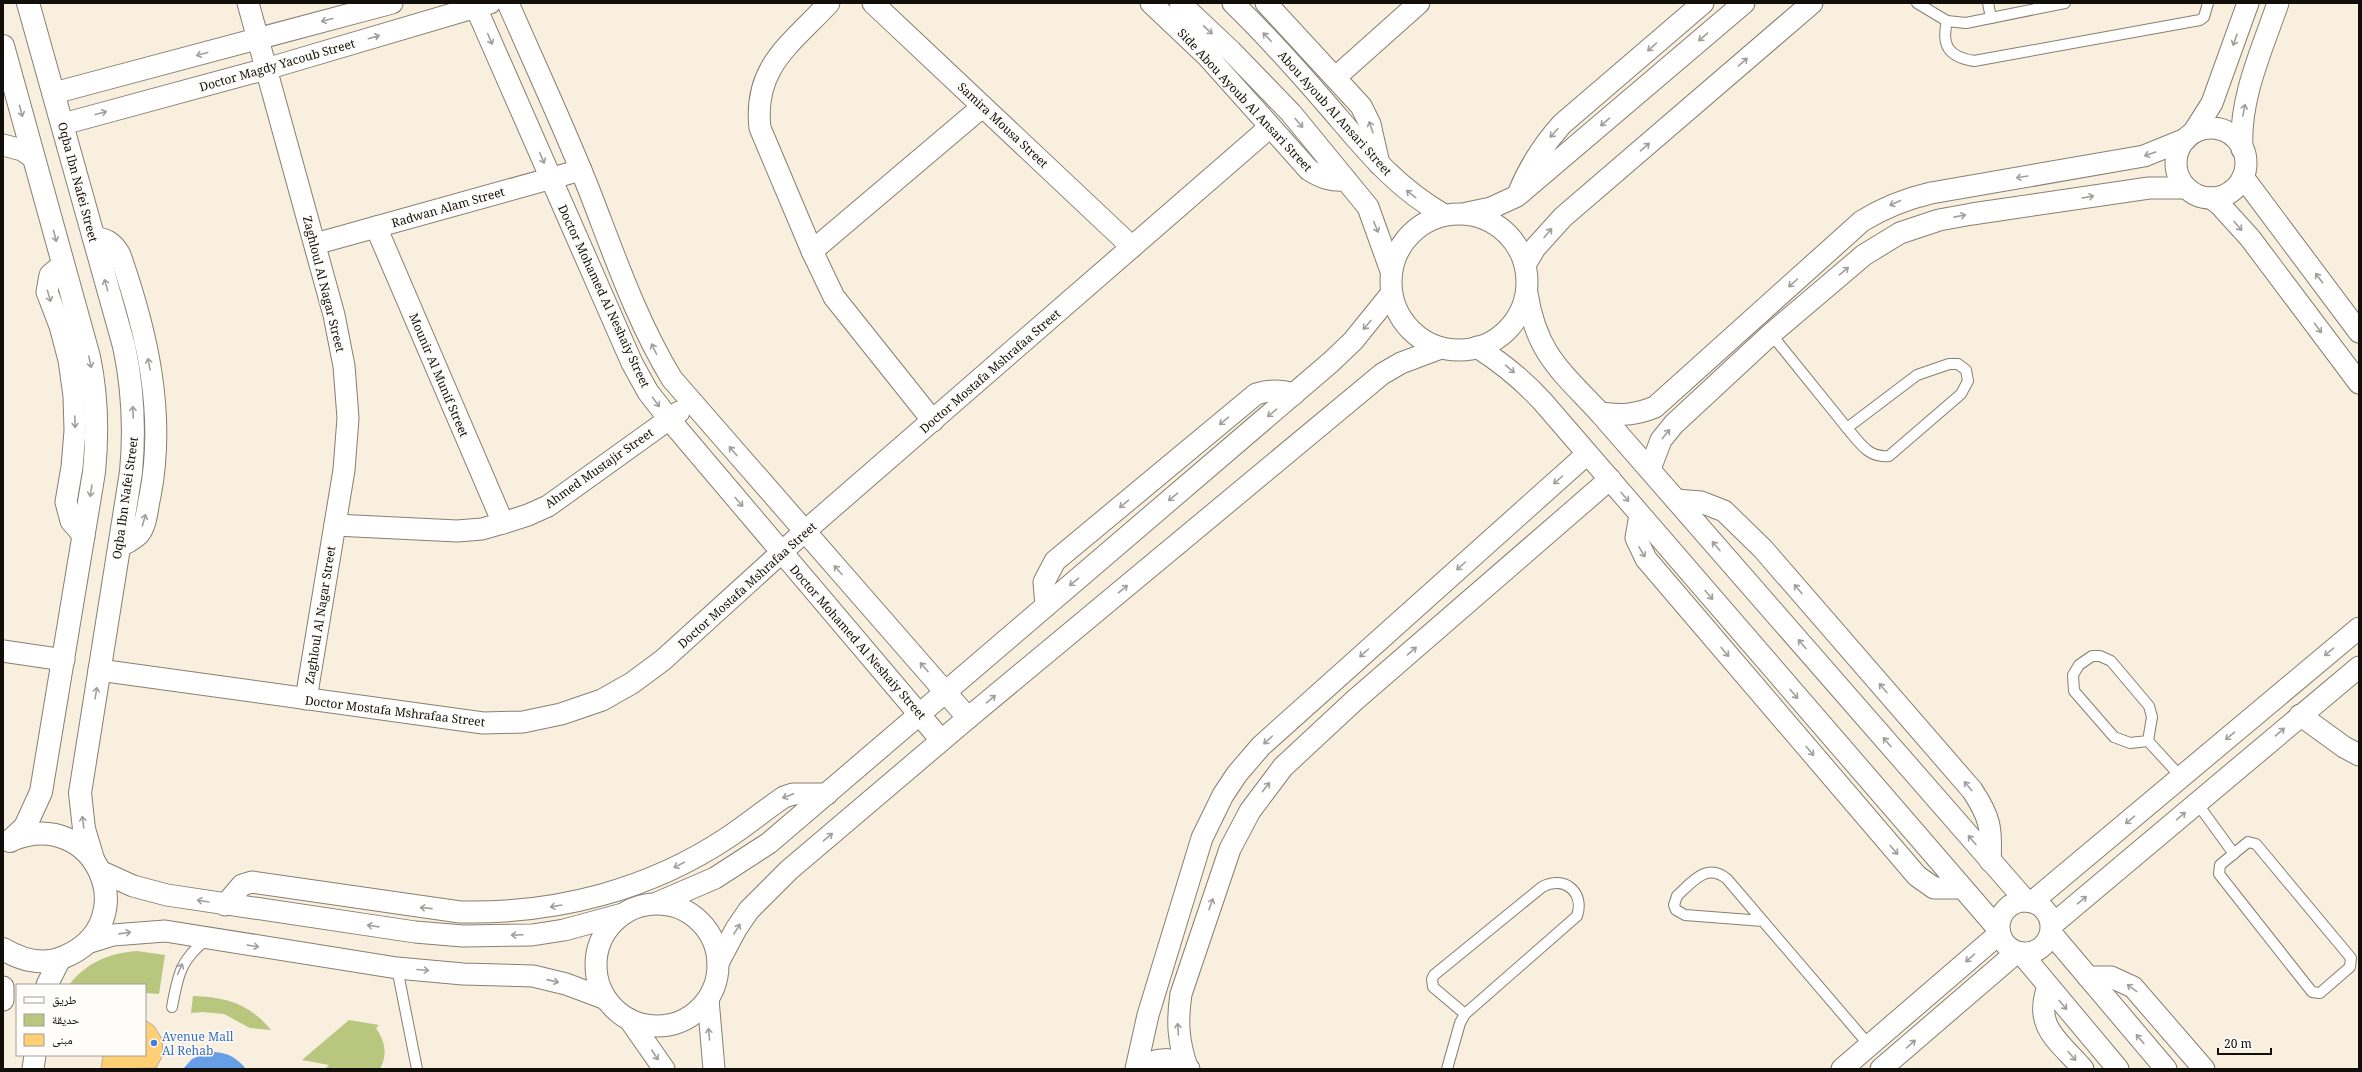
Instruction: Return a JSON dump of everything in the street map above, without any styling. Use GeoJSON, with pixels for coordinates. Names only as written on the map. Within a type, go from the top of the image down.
{"type":"FeatureCollection","features":[{"type":"Feature","properties":{"kind":"street","name":"Oqba Ibn Nafei Street"},"geometry":{"type":"LineString","coordinates":[[3,949],[13,955],[28,960],[44,962],[60,959],[74,953],[87,943],[98,928],[105,909],[106,896],[84,829],[80,793],[119,547],[133,447],[132,396],[124,346],[28,3]]}},
{"type":"Feature","properties":{"kind":"street","name":"Zaghloul Al Nagar Street"},"geometry":{"type":"LineString","coordinates":[[248,3],[334,315],[344,366],[348,418],[344,470],[306,699]]}},
{"type":"Feature","properties":{"kind":"street"},"geometry":{"type":"LineString","coordinates":[[54,93],[392,3]]}},
{"type":"Feature","properties":{"kind":"street","name":"Doctor Mohamed Al Neshaiy Street"},"geometry":{"type":"LineString","coordinates":[[508,3],[581,170],[656,352],[672,379],[691,403],[968,718]]}},
{"type":"Feature","properties":{"kind":"street"},"geometry":{"type":"LineString","coordinates":[[829,3],[776,60],[766,75],[760,92],[758,110],[760,128],[812,251],[834,297],[933,421]]}},
{"type":"Feature","properties":{"kind":"street","name":"Samira Mousa Street"},"geometry":{"type":"LineString","coordinates":[[873,3],[1132,247]]}},
{"type":"Feature","properties":{"kind":"street","name":"Side Abou Ayoub Al Ansari Street"},"geometry":{"type":"LineString","coordinates":[[1151,3],[1208,57],[1309,170],[1321,178],[1334,181],[1346,180]]}},
{"type":"Feature","properties":{"kind":"street"},"geometry":{"type":"LineString","coordinates":[[1180,3],[1231,51],[1291,114],[1368,207],[1391,271]]}},
{"type":"Feature","properties":{"kind":"street","name":"Abou Ayoub Al Ansari Street"},"geometry":{"type":"LineString","coordinates":[[1233,3],[1284,55],[1379,165],[1421,201],[1454,215]]}},
{"type":"Feature","properties":{"kind":"street"},"geometry":{"type":"LineString","coordinates":[[1266,3],[1336,77],[1361,106],[1370,124],[1379,165]]}},
{"type":"Feature","properties":{"kind":"street"},"geometry":{"type":"LineString","coordinates":[[1336,77],[1419,3]]}},
{"type":"Feature","properties":{"kind":"street"},"geometry":{"type":"LineString","coordinates":[[1517,196],[1528,169],[1535,157],[1543,145],[1562,124],[1703,3]]}},
{"type":"Feature","properties":{"kind":"street"},"geometry":{"type":"LineString","coordinates":[[1527,293],[1519,315],[1505,333],[1486,345],[1478,347],[1463,350],[1441,348],[1420,338],[1407,326],[1397,311],[1391,294],[1391,271],[1396,255],[1404,241],[1415,229],[1429,221],[1491,208],[1517,196],[1744,3]]}},
{"type":"Feature","properties":{"kind":"street"},"geometry":{"type":"LineString","coordinates":[[1525,265],[1536,248],[1563,217],[1812,3]]}},
{"type":"Feature","properties":{"kind":"street"},"geometry":{"type":"LineString","coordinates":[[2248,3],[2212,103],[2190,136],[2180,146],[2176,164],[2181,181],[2186,188],[2201,197],[2211,198],[2227,194],[2239,184],[2243,177],[2245,163],[2242,149],[2241,131],[2247,95],[2278,3]]}},
{"type":"Feature","properties":{"kind":"street","name":"Doctor Mohamed Al Neshaiy Street"},"geometry":{"type":"LineString","coordinates":[[480,4],[551,179],[632,363],[648,392],[669,419],[920,713],[941,740]]}},
{"type":"Feature","properties":{"kind":"street","name":"Doctor Magdy Yacoub Street"},"geometry":{"type":"LineString","coordinates":[[63,124],[266,69],[480,4]]}},
{"type":"Feature","properties":{"kind":"street"},"geometry":{"type":"LineString","coordinates":[[3,46],[7,82],[34,158],[89,357],[96,402],[97,449],[64,660],[41,792],[25,827],[6,843]]}},
{"type":"Feature","properties":{"kind":"street"},"geometry":{"type":"LineString","coordinates":[[812,251],[982,107]]}},
{"type":"Feature","properties":{"kind":"street","name":"Doctor Mostafa Mshrafaa Street"},"geometry":{"type":"LineString","coordinates":[[99,670],[483,723],[523,722],[561,714],[602,700],[632,683],[663,660],[804,532],[1270,128]]}},
{"type":"Feature","properties":{"kind":"street"},"geometry":{"type":"LineString","coordinates":[[1600,413],[1619,416],[1638,414],[1655,406],[1862,221],[1901,201],[1931,193],[2144,156],[2212,128],[2221,130],[2237,141],[2242,149]]}},
{"type":"Feature","properties":{"kind":"street"},"geometry":{"type":"LineString","coordinates":[[3,145],[22,150],[34,158]]}},
{"type":"Feature","properties":{"kind":"street","name":"Radwan Alam Street"},"geometry":{"type":"LineString","coordinates":[[315,244],[581,170]]}},
{"type":"Feature","properties":{"kind":"street"},"geometry":{"type":"LineString","coordinates":[[2243,177],[2358,329]]}},
{"type":"Feature","properties":{"kind":"street"},"geometry":{"type":"LineString","coordinates":[[1650,470],[1661,440],[1674,424],[1771,334],[1881,242],[1910,229],[1972,214],[2124,191],[2149,188],[2186,188]]}},
{"type":"Feature","properties":{"kind":"street"},"geometry":{"type":"LineString","coordinates":[[2211,198],[2250,238],[2359,383]]}},
{"type":"Feature","properties":{"kind":"street"},"geometry":{"type":"LineString","coordinates":[[1454,215],[1484,219],[1502,230],[1516,245],[1525,265],[1530,317],[1542,345],[1551,360],[1600,413],[1990,860],[2029,901],[2043,908],[2051,929],[2088,977],[2166,1069]]}},
{"type":"Feature","properties":{"kind":"street","name":"Mounir Al Munif Street"},"geometry":{"type":"LineString","coordinates":[[376,227],[503,523]]}},
{"type":"Feature","properties":{"kind":"street"},"geometry":{"type":"LineString","coordinates":[[657,904],[715,878],[742,862],[768,843],[827,794],[1294,394],[1353,341],[1391,294]]}},
{"type":"Feature","properties":{"kind":"street"},"geometry":{"type":"LineString","coordinates":[[1478,347],[1501,362],[1523,381],[1640,515],[1636,538],[1646,559],[1912,870],[1934,888],[1961,888],[1999,932],[2006,945],[2019,953],[2118,1069]]}},
{"type":"Feature","properties":{"kind":"street"},"geometry":{"type":"LineString","coordinates":[[718,963],[736,929],[749,910],[771,887],[941,740],[1382,374],[1401,363],[1441,348]]}},
{"type":"Feature","properties":{"kind":"street"},"geometry":{"type":"LineString","coordinates":[[1046,606],[1044,582],[1055,561],[1256,394],[1269,390],[1282,390],[1294,394]]}},
{"type":"Feature","properties":{"kind":"street","name":"Ahmed Mustajir Street"},"geometry":{"type":"LineString","coordinates":[[335,525],[457,532],[482,529],[528,515],[548,506],[691,403]]}},
{"type":"Feature","properties":{"kind":"street"},"geometry":{"type":"LineString","coordinates":[[1136,1069],[1148,1015],[1202,838],[1223,795],[1237,774],[1261,746],[1588,454]]}},
{"type":"Feature","properties":{"kind":"street"},"geometry":{"type":"LineString","coordinates":[[1188,1068],[1179,1037],[1177,1018],[1181,994],[1230,849],[1239,830],[1262,792],[1282,767],[1355,700],[1610,479]]}},
{"type":"Feature","properties":{"kind":"street"},"geometry":{"type":"LineString","coordinates":[[1676,500],[1701,502],[1724,511],[1763,549],[1972,790],[1986,811],[1992,836],[1990,860]]}},
{"type":"Feature","properties":{"kind":"street"},"geometry":{"type":"LineString","coordinates":[[1842,1069],[1999,932],[2003,913],[2017,902],[2029,901],[2181,777],[2359,628]]}},
{"type":"Feature","properties":{"kind":"street"},"geometry":{"type":"LineString","coordinates":[[3,651],[64,660]]}},
{"type":"Feature","properties":{"kind":"street"},"geometry":{"type":"LineString","coordinates":[[1881,1069],[2019,953],[2040,950],[2045,945],[2051,929],[2300,715],[2359,667]]}},
{"type":"Feature","properties":{"kind":"street"},"geometry":{"type":"LineString","coordinates":[[2300,715],[2344,747],[2359,755]]}},
{"type":"Feature","properties":{"kind":"street"},"geometry":{"type":"LineString","coordinates":[[225,905],[242,885],[252,882],[460,912],[493,912],[557,906],[595,897],[669,870],[730,836],[784,797],[793,794],[827,794]]}},
{"type":"Feature","properties":{"kind":"street"},"geometry":{"type":"LineString","coordinates":[[6,843],[32,834],[55,834],[70,839],[83,847],[97,865],[152,892],[225,905],[415,932],[463,936],[532,935],[564,930],[623,914],[645,904],[673,906],[687,912],[700,921],[709,933],[716,948],[718,963],[717,976],[708,999],[696,1012],[681,1021],[670,1024],[646,1025],[629,1019],[606,999],[598,980],[596,959],[604,934],[612,922],[623,914]]}},
{"type":"Feature","properties":{"kind":"street"},"geometry":{"type":"LineString","coordinates":[[87,943],[113,935],[148,931],[165,932],[397,968],[463,974],[533,976],[566,984],[606,999]]}},
{"type":"Feature","properties":{"kind":"street"},"geometry":{"type":"LineString","coordinates":[[48,984],[60,959]]}},
{"type":"Feature","properties":{"kind":"street"},"geometry":{"type":"LineString","coordinates":[[2088,977],[2111,977],[2133,987],[2204,1069]]}},
{"type":"Feature","properties":{"kind":"street"},"geometry":{"type":"LineString","coordinates":[[3,987],[3,1000]]}},
{"type":"Feature","properties":{"kind":"street"},"geometry":{"type":"LineString","coordinates":[[2048,987],[2043,999],[2042,1012],[2045,1025],[2083,1069]]}},
{"type":"Feature","properties":{"kind":"street"},"geometry":{"type":"LineString","coordinates":[[708,999],[714,1069]]}},
{"type":"Feature","properties":{"kind":"street"},"geometry":{"type":"LineString","coordinates":[[629,1019],[664,1069]]}},
{"type":"Feature","properties":{"kind":"street"},"geometry":{"type":"LineString","coordinates":[[33,1069],[35,1056]]}},
{"type":"Feature","properties":{"kind":"street"},"geometry":{"type":"LineString","coordinates":[[1140,1069],[1154,1061],[1166,1059],[1177,1061],[1188,1068]]}},
{"type":"Feature","properties":{"kind":"lane"},"geometry":{"type":"LineString","coordinates":[[1917,3],[1947,21],[1966,23],[2038,6],[2065,3]]}},
{"type":"Feature","properties":{"kind":"lane"},"geometry":{"type":"LineString","coordinates":[[1988,3],[1991,18]]}},
{"type":"Feature","properties":{"kind":"lane"},"geometry":{"type":"LineString","coordinates":[[1947,21],[1944,36],[1948,50],[1960,59],[1974,61],[2200,20],[2204,17],[2208,3]]}},
{"type":"Feature","properties":{"kind":"lane"},"geometry":{"type":"LineString","coordinates":[[1771,334],[1866,451],[1877,456],[1890,456],[1961,394],[1968,381],[1966,370],[1958,364],[1949,364],[1917,375],[1848,428]]}},
{"type":"Feature","properties":{"kind":"lane"},"geometry":{"type":"LineString","coordinates":[[2092,656],[2100,656],[2111,661],[2149,706],[2152,717],[2148,740],[2130,743],[2114,737],[2074,691],[2073,675],[2079,665],[2092,656]]}},
{"type":"Feature","properties":{"kind":"lane"},"geometry":{"type":"LineString","coordinates":[[2148,740],[2181,777]]}},
{"type":"Feature","properties":{"kind":"lane"},"geometry":{"type":"LineString","coordinates":[[2197,803],[2234,854]]}},
{"type":"Feature","properties":{"kind":"lane"},"geometry":{"type":"LineString","coordinates":[[2248,842],[2256,844],[2351,958],[2350,967],[2320,993],[2312,992],[2220,877],[2218,871],[2220,865],[2234,854],[2248,842]]}},
{"type":"Feature","properties":{"kind":"lane"},"geometry":{"type":"LineString","coordinates":[[1763,921],[1685,915],[1676,910],[1674,900],[1702,873],[1716,872],[1727,879],[1763,921],[1869,1045]]}},
{"type":"Feature","properties":{"kind":"lane"},"geometry":{"type":"LineString","coordinates":[[1447,1069],[1460,1023],[1465,1014],[1572,922],[1579,909],[1576,894],[1571,888],[1557,882],[1542,887],[1434,975],[1433,987],[1465,1014]]}},
{"type":"Feature","properties":{"kind":"lane"},"geometry":{"type":"LineString","coordinates":[[172,1007],[181,966],[194,949],[209,939]]}},
{"type":"Feature","properties":{"kind":"lane"},"geometry":{"type":"LineString","coordinates":[[397,968],[417,1069]]}},
{"type":"Feature","properties":{"kind":"green space"},"geometry":{"type":"Polygon","coordinates":[[[137,951],[165,955],[159,994],[146,993],[146,984],[70,984],[83,971],[99,960],[127,952],[137,951]]]}},
{"type":"Feature","properties":{"kind":"green space"},"geometry":{"type":"Polygon","coordinates":[[[193,996],[227,1000],[246,1008],[263,1021],[271,1030],[250,1028],[224,1014],[202,1012],[191,1013],[193,996]]]}},
{"type":"Feature","properties":{"kind":"green space"},"geometry":{"type":"Polygon","coordinates":[[[349,1020],[379,1025],[376,1028],[382,1038],[385,1053],[380,1069],[325,1069],[329,1065],[302,1060],[349,1020]]]}},
{"type":"Feature","properties":{"kind":"water"},"geometry":{"type":"Polygon","coordinates":[[[208,1052],[219,1052],[229,1055],[242,1064],[246,1069],[183,1069],[192,1059],[208,1052]]]}},
{"type":"Feature","properties":{"kind":"building","name":"Avenue Mall Al Rehab"},"geometry":{"type":"Polygon","coordinates":[[[146,1021],[154,1026],[162,1039],[163,1055],[156,1068],[101,1069],[103,1056],[146,1056],[146,1021]]]}},
{"type":"Feature","properties":{"kind":"place","name":"Avenue Mall Al Rehab"},"geometry":{"type":"Point","coordinates":[154,1043]}}]}
